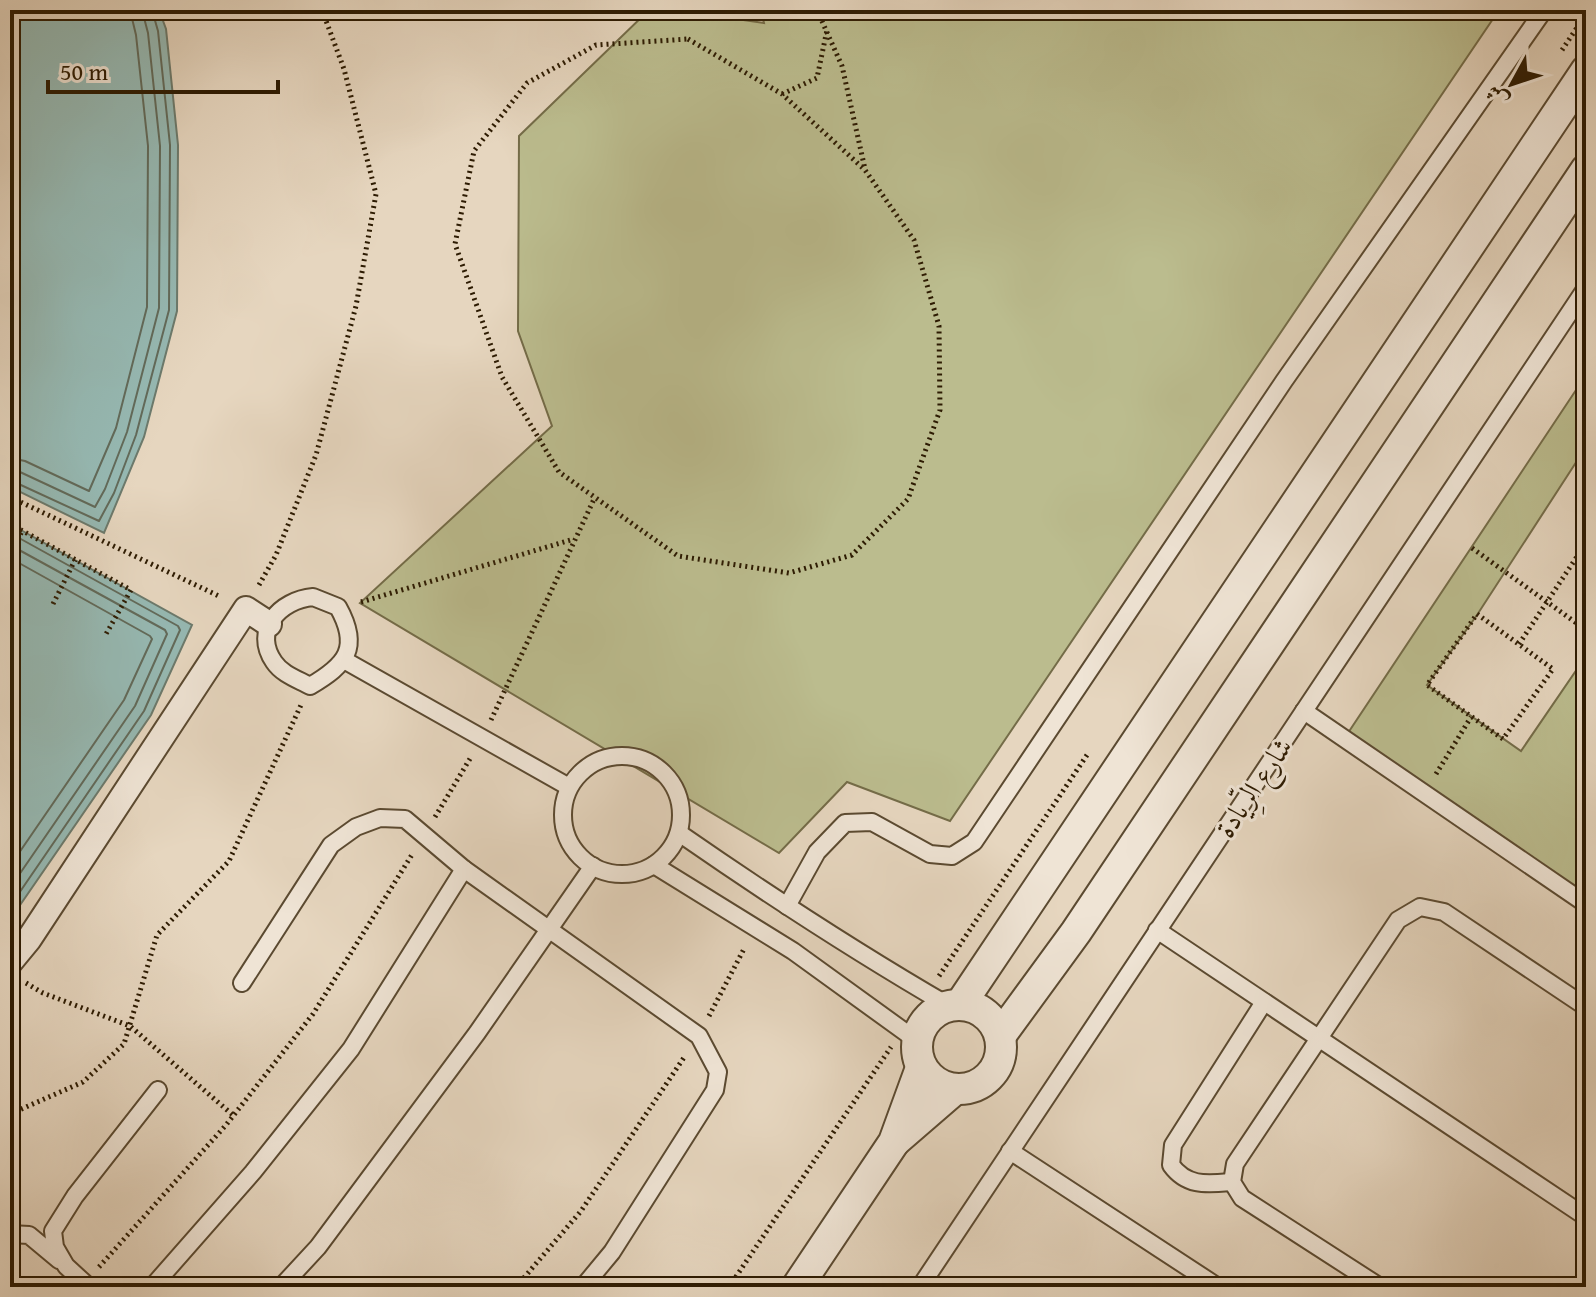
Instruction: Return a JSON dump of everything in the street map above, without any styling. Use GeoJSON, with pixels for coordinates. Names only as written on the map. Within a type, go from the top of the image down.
{"type":"FeatureCollection","features":[{"type":"Feature","properties":{"kind":"street"},"geometry":{"type":"LineString","coordinates":[[894,1142],[927,1018],[955,1005],[1586,71]]}},
{"type":"Feature","properties":{"kind":"street"},"geometry":{"type":"LineString","coordinates":[[1000,1036],[1076,932],[1586,170]]}},
{"type":"Feature","properties":{"kind":"street"},"geometry":{"type":"LineString","coordinates":[[16,971],[29,939],[246,609],[269,624]]}},
{"type":"Feature","properties":{"kind":"street"},"geometry":{"type":"LineString","coordinates":[[919,1054],[930,1079],[954,1090],[981,1084],[991,1075],[1001,1050],[1000,1036],[985,1014],[973,1007],[955,1005]]}},
{"type":"Feature","properties":{"kind":"street"},"geometry":{"type":"LineString","coordinates":[[797,1287],[894,1142],[954,1090]]}},
{"type":"Feature","properties":{"kind":"lane"},"geometry":{"type":"LineString","coordinates":[[787,906],[817,852],[845,823],[872,822],[930,854],[952,856],[974,842],[1284,381],[1544,10]]}},
{"type":"Feature","properties":{"kind":"lane","name":"شارع الرِّيادة"},"geometry":{"type":"LineString","coordinates":[[920,1287],[1586,288]]}},
{"type":"Feature","properties":{"kind":"lane"},"geometry":{"type":"LineString","coordinates":[[313,597],[338,607],[350,633],[349,647],[336,670],[310,686],[284,673],[274,664],[268,651],[269,624],[286,603],[313,597]]}},
{"type":"Feature","properties":{"kind":"lane"},"geometry":{"type":"LineString","coordinates":[[344,660],[569,787]]}},
{"type":"Feature","properties":{"kind":"lane"},"geometry":{"type":"LineString","coordinates":[[1304,711],[1586,904]]}},
{"type":"Feature","properties":{"kind":"lane"},"geometry":{"type":"LineString","coordinates":[[616,755],[635,757],[645,760],[668,777],[678,794],[682,814],[679,833],[673,846],[654,865],[639,872],[608,872],[593,866],[579,855],[569,840],[563,822],[563,804],[569,787],[581,771],[597,761],[616,755]]}},
{"type":"Feature","properties":{"kind":"lane"},"geometry":{"type":"LineString","coordinates":[[242,983],[331,845],[356,827],[380,818],[405,819],[464,869],[699,1036],[718,1072],[715,1090],[612,1252],[583,1287]]}},
{"type":"Feature","properties":{"kind":"lane"},"geometry":{"type":"LineString","coordinates":[[679,833],[884,969],[955,1005]]}},
{"type":"Feature","properties":{"kind":"lane"},"geometry":{"type":"LineString","coordinates":[[654,865],[755,927],[865,1001],[919,1054]]}},
{"type":"Feature","properties":{"kind":"lane"},"geometry":{"type":"LineString","coordinates":[[281,1287],[318,1247],[477,1033],[593,866]]}},
{"type":"Feature","properties":{"kind":"lane"},"geometry":{"type":"LineString","coordinates":[[152,1287],[274,1148],[351,1049],[464,869]]}},
{"type":"Feature","properties":{"kind":"lane"},"geometry":{"type":"LineString","coordinates":[[1380,1287],[1242,1198],[1232,1182],[1235,1164],[1398,920],[1420,907],[1444,912],[1586,1007]]}},
{"type":"Feature","properties":{"kind":"lane"},"geometry":{"type":"LineString","coordinates":[[1157,930],[1586,1217]]}},
{"type":"Feature","properties":{"kind":"lane"},"geometry":{"type":"LineString","coordinates":[[1232,1182],[1199,1185],[1178,1175],[1171,1165],[1173,1145],[1264,1002]]}},
{"type":"Feature","properties":{"kind":"lane"},"geometry":{"type":"LineString","coordinates":[[66,1266],[55,1247],[53,1231],[75,1196],[158,1090]]}},
{"type":"Feature","properties":{"kind":"lane"},"geometry":{"type":"LineString","coordinates":[[1010,1151],[1218,1287]]}},
{"type":"Feature","properties":{"kind":"lane"},"geometry":{"type":"LineString","coordinates":[[10,1234],[29,1235],[87,1285]]}},
{"type":"Feature","properties":{"kind":"path"},"geometry":{"type":"LineString","coordinates":[[10,497],[246,609],[276,555],[316,455],[356,306],[376,194],[344,69],[322,10]]}},
{"type":"Feature","properties":{"kind":"path"},"geometry":{"type":"LineString","coordinates":[[817,10],[842,66],[865,170]]}},
{"type":"Feature","properties":{"kind":"path"},"geometry":{"type":"LineString","coordinates":[[782,94],[817,78],[827,30]]}},
{"type":"Feature","properties":{"kind":"path"},"geometry":{"type":"LineString","coordinates":[[688,39],[782,94],[865,170],[914,240],[939,326],[940,410],[908,499],[852,555],[789,573],[678,556],[559,472],[502,377],[455,244],[474,151],[527,83],[596,45],[688,39]]}},
{"type":"Feature","properties":{"kind":"path"},"geometry":{"type":"LineString","coordinates":[[87,1285],[234,1116],[313,1014],[482,738],[595,497]]}},
{"type":"Feature","properties":{"kind":"path"},"geometry":{"type":"LineString","coordinates":[[10,524],[131,590],[106,634]]}},
{"type":"Feature","properties":{"kind":"path"},"geometry":{"type":"LineString","coordinates":[[10,556],[22,531]]}},
{"type":"Feature","properties":{"kind":"path"},"geometry":{"type":"LineString","coordinates":[[338,607],[575,539]]}},
{"type":"Feature","properties":{"kind":"path"},"geometry":{"type":"LineString","coordinates":[[1519,644],[1586,543]]}},
{"type":"Feature","properties":{"kind":"path"},"geometry":{"type":"LineString","coordinates":[[1472,548],[1586,630]]}},
{"type":"Feature","properties":{"kind":"path"},"geometry":{"type":"LineString","coordinates":[[53,604],[75,560]]}},
{"type":"Feature","properties":{"kind":"path"},"geometry":{"type":"LineString","coordinates":[[1477,614],[1553,669],[1503,739],[1471,717],[1427,685],[1477,614]]}},
{"type":"Feature","properties":{"kind":"path"},"geometry":{"type":"LineString","coordinates":[[10,1114],[83,1082],[124,1044],[157,935],[229,861],[310,686]]}},
{"type":"Feature","properties":{"kind":"path"},"geometry":{"type":"LineString","coordinates":[[1425,794],[1471,717]]}},
{"type":"Feature","properties":{"kind":"path"},"geometry":{"type":"LineString","coordinates":[[516,1287],[581,1211],[699,1036],[755,927]]}},
{"type":"Feature","properties":{"kind":"path"},"geometry":{"type":"LineString","coordinates":[[16,971],[43,993],[130,1026],[234,1116]]}},
{"type":"Feature","properties":{"kind":"green space"},"geometry":{"type":"Polygon","coordinates":[[[649,10],[674,10],[764,23],[761,10],[1499,10],[950,821],[847,782],[779,853],[360,603],[552,426],[518,331],[519,136],[649,10]]]}},
{"type":"Feature","properties":{"kind":"green space"},"geometry":{"type":"Polygon","coordinates":[[[1586,375],[1586,447],[1477,615],[1427,685],[1521,751],[1586,656],[1586,904],[1344,739],[1586,375]]]}},
{"type":"Feature","properties":{"kind":"water"},"geometry":{"type":"Polygon","coordinates":[[[10,10],[159,10],[166,29],[178,145],[177,311],[144,437],[104,533],[10,487],[10,10]]]}},
{"type":"Feature","properties":{"kind":"water"},"geometry":{"type":"Polygon","coordinates":[[[10,524],[192,625],[151,715],[18,908],[10,908],[10,524]]]}}]}
